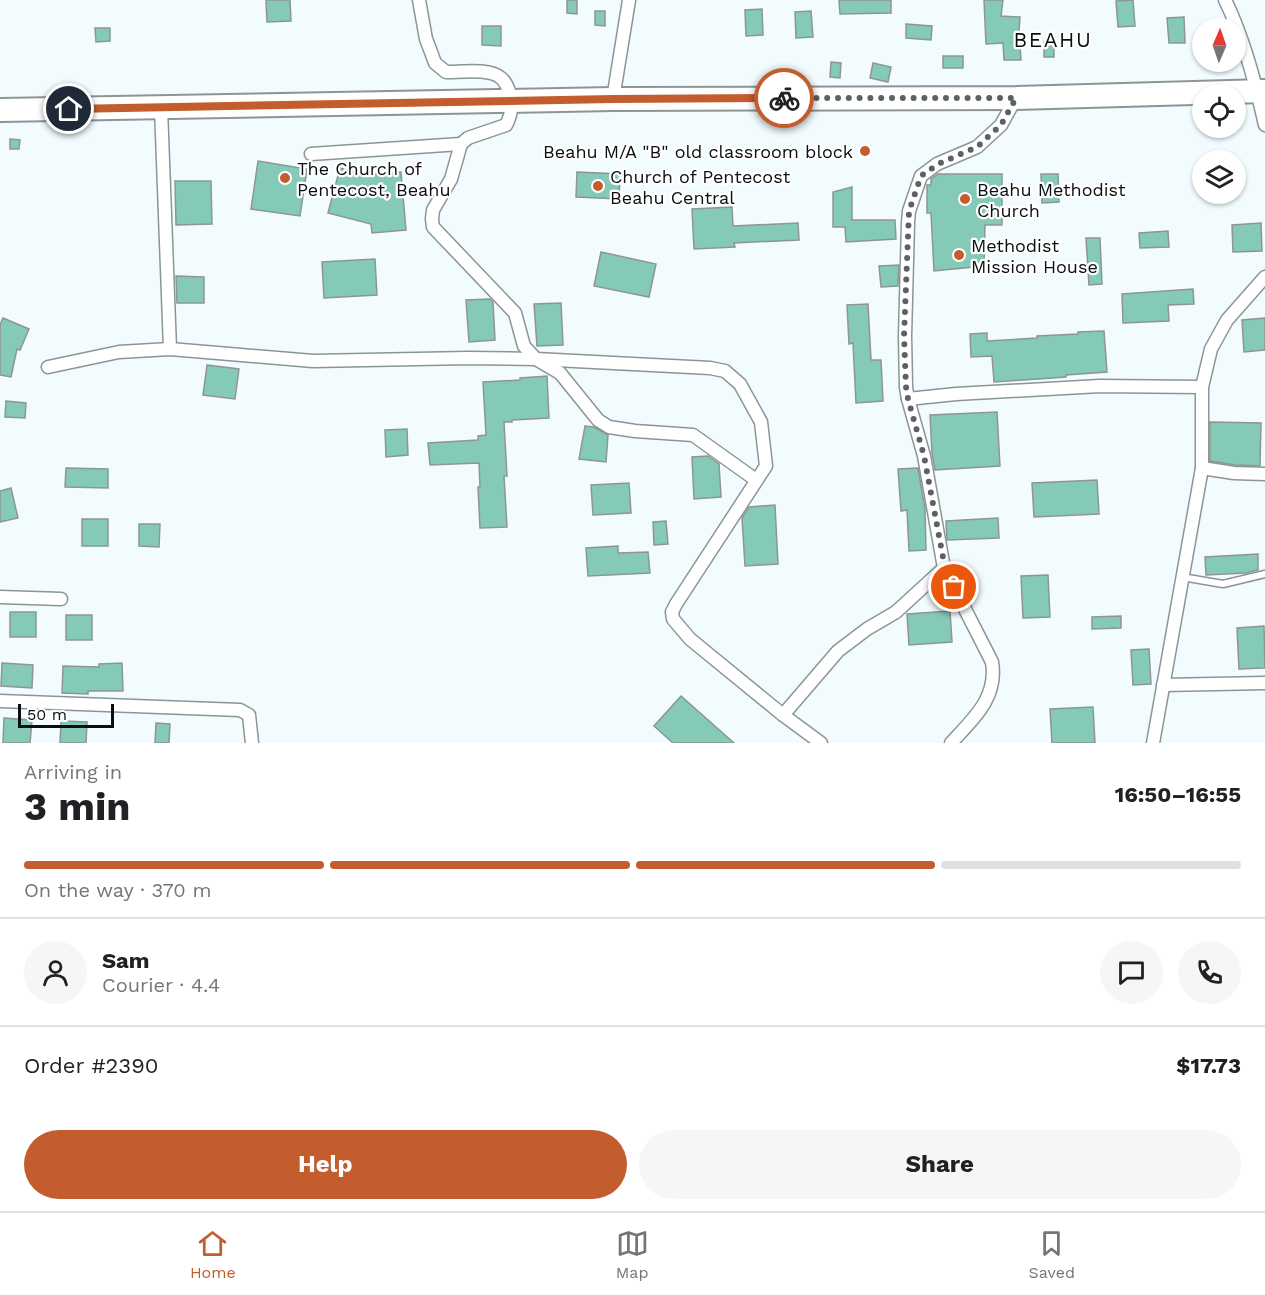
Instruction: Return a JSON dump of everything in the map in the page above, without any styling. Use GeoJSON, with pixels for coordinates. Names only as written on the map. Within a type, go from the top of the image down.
{"type":"FeatureCollection","features":[{"type":"Feature","properties":{"kind":"highway"},"geometry":{"type":"LineString","coordinates":[[0,110],[613,99],[1016,98],[1261,91]]}},
{"type":"Feature","properties":{"kind":"street"},"geometry":{"type":"LineString","coordinates":[[419,0],[426,39],[435,63],[446,72],[487,72],[500,76],[507,84],[512,101],[506,125],[468,138],[461,144],[450,179],[433,210],[434,227],[515,313],[524,346],[536,359],[560,373],[598,420],[609,427],[693,435],[756,480]]}},
{"type":"Feature","properties":{"kind":"street"},"geometry":{"type":"LineString","coordinates":[[613,99],[629,0]]}},
{"type":"Feature","properties":{"kind":"street"},"geometry":{"type":"LineString","coordinates":[[1225,0],[1233,15],[1261,91],[1265,124]]}},
{"type":"Feature","properties":{"kind":"street"},"geometry":{"type":"LineString","coordinates":[[951,743],[982,710],[993,686],[994,672],[992,662],[945,568],[924,456],[908,399],[904,336],[909,211],[921,176],[938,164],[977,147],[1001,125],[1016,98]]}},
{"type":"Feature","properties":{"kind":"street"},"geometry":{"type":"LineString","coordinates":[[161,108],[170,349]]}},
{"type":"Feature","properties":{"kind":"street"},"geometry":{"type":"LineString","coordinates":[[311,154],[461,144]]}},
{"type":"Feature","properties":{"kind":"street"},"geometry":{"type":"LineString","coordinates":[[1153,743],[1202,468],[1202,387],[1211,349],[1227,320],[1265,277]]}},
{"type":"Feature","properties":{"kind":"street"},"geometry":{"type":"LineString","coordinates":[[48,367],[119,352],[170,349],[314,361],[536,359],[710,368],[725,371],[740,384],[761,422],[766,466],[676,604],[672,612],[673,619],[690,639],[821,743]]}},
{"type":"Feature","properties":{"kind":"street"},"geometry":{"type":"LineString","coordinates":[[908,399],[1100,386],[1202,387]]}},
{"type":"Feature","properties":{"kind":"street"},"geometry":{"type":"LineString","coordinates":[[1202,468],[1234,473],[1265,474]]}},
{"type":"Feature","properties":{"kind":"street"},"geometry":{"type":"LineString","coordinates":[[783,715],[838,651],[867,629],[896,612],[945,568]]}},
{"type":"Feature","properties":{"kind":"street"},"geometry":{"type":"LineString","coordinates":[[0,597],[61,598]]}},
{"type":"Feature","properties":{"kind":"street"},"geometry":{"type":"LineString","coordinates":[[1163,685],[1265,684]]}},
{"type":"Feature","properties":{"kind":"street"},"geometry":{"type":"LineString","coordinates":[[0,701],[240,710],[249,715],[252,743]]}},
{"type":"Feature","properties":{"kind":"lane"},"geometry":{"type":"LineString","coordinates":[[1182,577],[1223,584],[1265,574]]}},
{"type":"Feature","properties":{"kind":"building"},"geometry":{"type":"Polygon","coordinates":[[[266,0],[290,0],[291,21],[267,22],[266,0]]]}},
{"type":"Feature","properties":{"kind":"building"},"geometry":{"type":"Polygon","coordinates":[[[567,0],[577,0],[577,14],[567,13],[567,0]]]}},
{"type":"Feature","properties":{"kind":"building"},"geometry":{"type":"Polygon","coordinates":[[[839,0],[891,0],[891,13],[840,14],[839,0]]]}},
{"type":"Feature","properties":{"kind":"building"},"geometry":{"type":"Polygon","coordinates":[[[984,0],[1003,0],[1001,16],[1020,17],[1021,60],[1004,60],[1003,43],[986,44],[984,0]]]}},
{"type":"Feature","properties":{"kind":"building"},"geometry":{"type":"Polygon","coordinates":[[[1133,0],[1135,26],[1118,27],[1116,1],[1133,0]]]}},
{"type":"Feature","properties":{"kind":"building"},"geometry":{"type":"Polygon","coordinates":[[[762,9],[763,35],[746,36],[745,10],[762,9]]]}},
{"type":"Feature","properties":{"kind":"building"},"geometry":{"type":"Polygon","coordinates":[[[595,11],[605,11],[605,26],[595,25],[595,11]]]}},
{"type":"Feature","properties":{"kind":"building"},"geometry":{"type":"Polygon","coordinates":[[[811,11],[813,37],[796,38],[795,12],[811,11]]]}},
{"type":"Feature","properties":{"kind":"building"},"geometry":{"type":"Polygon","coordinates":[[[1184,17],[1185,43],[1169,43],[1167,18],[1184,17]]]}},
{"type":"Feature","properties":{"kind":"building"},"geometry":{"type":"Polygon","coordinates":[[[906,24],[932,26],[931,40],[906,38],[906,24]]]}},
{"type":"Feature","properties":{"kind":"building"},"geometry":{"type":"Polygon","coordinates":[[[482,26],[501,26],[501,46],[482,45],[482,26]]]}},
{"type":"Feature","properties":{"kind":"building"},"geometry":{"type":"Polygon","coordinates":[[[95,28],[110,28],[110,41],[96,42],[95,28]]]}},
{"type":"Feature","properties":{"kind":"building"},"geometry":{"type":"Polygon","coordinates":[[[1044,42],[1054,43],[1054,57],[1044,57],[1044,42]]]}},
{"type":"Feature","properties":{"kind":"building"},"geometry":{"type":"Polygon","coordinates":[[[943,56],[963,56],[963,68],[943,68],[943,56]]]}},
{"type":"Feature","properties":{"kind":"building"},"geometry":{"type":"Polygon","coordinates":[[[831,62],[841,63],[840,78],[830,77],[831,62]]]}},
{"type":"Feature","properties":{"kind":"building"},"geometry":{"type":"Polygon","coordinates":[[[873,63],[891,67],[888,82],[870,78],[873,63]]]}},
{"type":"Feature","properties":{"kind":"building"},"geometry":{"type":"Polygon","coordinates":[[[10,139],[20,140],[19,149],[10,149],[10,139]]]}},
{"type":"Feature","properties":{"kind":"building"},"geometry":{"type":"Polygon","coordinates":[[[258,161],[307,169],[300,216],[251,209],[258,161]]]}},
{"type":"Feature","properties":{"kind":"building"},"geometry":{"type":"Polygon","coordinates":[[[340,168],[367,175],[401,172],[406,230],[372,233],[371,224],[328,213],[340,168]]]}},
{"type":"Feature","properties":{"kind":"building","name":"Church of Pentecost Beahu Central"},"geometry":{"type":"Polygon","coordinates":[[[577,172],[620,174],[619,199],[576,197],[577,172]]]}},
{"type":"Feature","properties":{"kind":"building","name":"Beahu Methodist Church"},"geometry":{"type":"Polygon","coordinates":[[[938,174],[1002,174],[1002,225],[985,225],[984,266],[934,271],[931,213],[927,213],[927,185],[931,185],[931,179],[938,174]]]}},
{"type":"Feature","properties":{"kind":"building"},"geometry":{"type":"Polygon","coordinates":[[[1041,174],[1058,174],[1059,202],[1042,203],[1041,174]]]}},
{"type":"Feature","properties":{"kind":"building"},"geometry":{"type":"Polygon","coordinates":[[[175,181],[211,181],[212,224],[176,225],[175,181]]]}},
{"type":"Feature","properties":{"kind":"building"},"geometry":{"type":"Polygon","coordinates":[[[852,187],[852,220],[895,220],[896,239],[846,242],[845,227],[833,227],[833,192],[852,187]]]}},
{"type":"Feature","properties":{"kind":"building"},"geometry":{"type":"Polygon","coordinates":[[[732,207],[733,226],[798,223],[799,240],[734,243],[735,247],[694,249],[692,209],[732,207]]]}},
{"type":"Feature","properties":{"kind":"building"},"geometry":{"type":"Polygon","coordinates":[[[1261,223],[1262,251],[1233,252],[1232,225],[1261,223]]]}},
{"type":"Feature","properties":{"kind":"building"},"geometry":{"type":"Polygon","coordinates":[[[1168,231],[1169,247],[1140,248],[1139,233],[1168,231]]]}},
{"type":"Feature","properties":{"kind":"building"},"geometry":{"type":"Polygon","coordinates":[[[1086,238],[1100,238],[1102,284],[1089,285],[1086,238]]]}},
{"type":"Feature","properties":{"kind":"building"},"geometry":{"type":"Polygon","coordinates":[[[601,252],[656,264],[649,297],[594,286],[601,252]]]}},
{"type":"Feature","properties":{"kind":"building"},"geometry":{"type":"Polygon","coordinates":[[[375,259],[377,295],[324,298],[322,262],[375,259]]]}},
{"type":"Feature","properties":{"kind":"building"},"geometry":{"type":"Polygon","coordinates":[[[899,265],[898,286],[881,287],[879,266],[899,265]]]}},
{"type":"Feature","properties":{"kind":"building"},"geometry":{"type":"Polygon","coordinates":[[[176,276],[204,277],[204,303],[177,303],[176,276]]]}},
{"type":"Feature","properties":{"kind":"building"},"geometry":{"type":"Polygon","coordinates":[[[1193,289],[1194,304],[1168,305],[1169,321],[1123,323],[1122,294],[1193,289]]]}},
{"type":"Feature","properties":{"kind":"building"},"geometry":{"type":"Polygon","coordinates":[[[490,299],[493,302],[495,340],[469,342],[466,300],[490,299]]]}},
{"type":"Feature","properties":{"kind":"building"},"geometry":{"type":"Polygon","coordinates":[[[561,303],[563,345],[537,346],[534,304],[561,303]]]}},
{"type":"Feature","properties":{"kind":"building"},"geometry":{"type":"Polygon","coordinates":[[[868,304],[871,360],[881,360],[883,401],[856,403],[853,343],[849,344],[847,305],[868,304]]]}},
{"type":"Feature","properties":{"kind":"building"},"geometry":{"type":"Polygon","coordinates":[[[3,318],[29,329],[20,350],[17,349],[11,377],[0,375],[0,325],[3,318]]]}},
{"type":"Feature","properties":{"kind":"building"},"geometry":{"type":"Polygon","coordinates":[[[1265,318],[1265,350],[1244,352],[1242,320],[1265,318]]]}},
{"type":"Feature","properties":{"kind":"building"},"geometry":{"type":"Polygon","coordinates":[[[1104,331],[1107,372],[994,382],[992,356],[971,357],[970,334],[987,333],[987,341],[1104,331]]]}},
{"type":"Feature","properties":{"kind":"building"},"geometry":{"type":"Polygon","coordinates":[[[207,365],[239,369],[235,399],[203,395],[207,365]]]}},
{"type":"Feature","properties":{"kind":"building"},"geometry":{"type":"Polygon","coordinates":[[[547,376],[549,418],[504,422],[507,527],[480,528],[479,463],[430,465],[428,443],[478,440],[478,436],[486,435],[483,382],[547,376]]]}},
{"type":"Feature","properties":{"kind":"building"},"geometry":{"type":"Polygon","coordinates":[[[6,401],[26,403],[25,418],[5,417],[6,401]]]}},
{"type":"Feature","properties":{"kind":"building"},"geometry":{"type":"Polygon","coordinates":[[[997,412],[1000,466],[935,470],[930,415],[997,412]]]}},
{"type":"Feature","properties":{"kind":"building"},"geometry":{"type":"Polygon","coordinates":[[[1210,422],[1261,423],[1260,466],[1210,461],[1210,422]]]}},
{"type":"Feature","properties":{"kind":"building"},"geometry":{"type":"Polygon","coordinates":[[[585,426],[594,427],[608,435],[606,462],[579,459],[585,426]]]}},
{"type":"Feature","properties":{"kind":"building"},"geometry":{"type":"Polygon","coordinates":[[[407,429],[408,455],[386,457],[385,430],[407,429]]]}},
{"type":"Feature","properties":{"kind":"building"},"geometry":{"type":"Polygon","coordinates":[[[708,456],[719,464],[721,497],[694,499],[692,457],[708,456]]]}},
{"type":"Feature","properties":{"kind":"building"},"geometry":{"type":"Polygon","coordinates":[[[66,468],[108,469],[108,488],[65,487],[66,468]]]}},
{"type":"Feature","properties":{"kind":"building"},"geometry":{"type":"Polygon","coordinates":[[[918,468],[925,509],[926,550],[909,551],[907,510],[901,511],[898,469],[918,468]]]}},
{"type":"Feature","properties":{"kind":"building"},"geometry":{"type":"Polygon","coordinates":[[[1097,480],[1099,514],[1034,517],[1032,483],[1097,480]]]}},
{"type":"Feature","properties":{"kind":"building"},"geometry":{"type":"Polygon","coordinates":[[[629,483],[631,513],[593,515],[591,485],[629,483]]]}},
{"type":"Feature","properties":{"kind":"building"},"geometry":{"type":"Polygon","coordinates":[[[11,488],[18,518],[0,522],[0,491],[11,488]]]}},
{"type":"Feature","properties":{"kind":"building"},"geometry":{"type":"Polygon","coordinates":[[[775,505],[778,564],[745,566],[742,518],[749,507],[775,505]]]}},
{"type":"Feature","properties":{"kind":"building"},"geometry":{"type":"Polygon","coordinates":[[[998,518],[999,538],[947,540],[946,521],[998,518]]]}},
{"type":"Feature","properties":{"kind":"building"},"geometry":{"type":"Polygon","coordinates":[[[82,519],[108,519],[108,546],[82,546],[82,519]]]}},
{"type":"Feature","properties":{"kind":"building"},"geometry":{"type":"Polygon","coordinates":[[[666,521],[668,544],[654,545],[653,522],[666,521]]]}},
{"type":"Feature","properties":{"kind":"building"},"geometry":{"type":"Polygon","coordinates":[[[139,524],[160,524],[159,547],[139,546],[139,524]]]}},
{"type":"Feature","properties":{"kind":"building"},"geometry":{"type":"Polygon","coordinates":[[[618,546],[618,553],[648,552],[650,573],[588,576],[586,548],[618,546]]]}},
{"type":"Feature","properties":{"kind":"building"},"geometry":{"type":"Polygon","coordinates":[[[1258,554],[1258,570],[1246,573],[1206,575],[1205,557],[1258,554]]]}},
{"type":"Feature","properties":{"kind":"building"},"geometry":{"type":"Polygon","coordinates":[[[1048,575],[1050,617],[1023,618],[1021,576],[1048,575]]]}},
{"type":"Feature","properties":{"kind":"building"},"geometry":{"type":"Polygon","coordinates":[[[950,611],[952,642],[909,645],[907,614],[950,611]]]}},
{"type":"Feature","properties":{"kind":"building"},"geometry":{"type":"Polygon","coordinates":[[[10,612],[36,612],[36,637],[10,637],[10,612]]]}},
{"type":"Feature","properties":{"kind":"building"},"geometry":{"type":"Polygon","coordinates":[[[66,615],[92,615],[92,640],[66,640],[66,615]]]}},
{"type":"Feature","properties":{"kind":"building"},"geometry":{"type":"Polygon","coordinates":[[[1121,616],[1121,628],[1092,629],[1092,617],[1121,616]]]}},
{"type":"Feature","properties":{"kind":"building"},"geometry":{"type":"Polygon","coordinates":[[[1264,626],[1265,668],[1239,669],[1237,628],[1264,626]]]}},
{"type":"Feature","properties":{"kind":"building"},"geometry":{"type":"Polygon","coordinates":[[[1149,649],[1151,684],[1133,685],[1131,650],[1149,649]]]}},
{"type":"Feature","properties":{"kind":"building"},"geometry":{"type":"Polygon","coordinates":[[[2,663],[33,665],[32,688],[1,686],[2,663]]]}},
{"type":"Feature","properties":{"kind":"building"},"geometry":{"type":"Polygon","coordinates":[[[122,663],[123,691],[88,691],[88,694],[62,693],[63,666],[99,667],[99,664],[122,663]]]}},
{"type":"Feature","properties":{"kind":"building"},"geometry":{"type":"Polygon","coordinates":[[[681,696],[734,743],[673,743],[654,726],[681,696]]]}},
{"type":"Feature","properties":{"kind":"building"},"geometry":{"type":"Polygon","coordinates":[[[1093,707],[1095,743],[1052,743],[1050,709],[1093,707]]]}},
{"type":"Feature","properties":{"kind":"building"},"geometry":{"type":"Polygon","coordinates":[[[4,718],[32,720],[30,743],[3,743],[4,718]]]}},
{"type":"Feature","properties":{"kind":"building"},"geometry":{"type":"Polygon","coordinates":[[[61,721],[87,722],[86,743],[60,743],[61,721]]]}},
{"type":"Feature","properties":{"kind":"building"},"geometry":{"type":"Polygon","coordinates":[[[156,723],[170,724],[169,743],[155,743],[156,723]]]}},
{"type":"Feature","properties":{"kind":"way so far"},"geometry":{"type":"LineString","coordinates":[[784,98],[1016,98],[1001,125],[977,147],[938,164],[921,176],[909,211],[904,336],[906,387],[924,456],[945,568],[954,587]]}},
{"type":"Feature","properties":{"kind":"place","name":"Beahu M/A \"B\" old classroom block"},"geometry":{"type":"Point","coordinates":[865,151]}},
{"type":"Feature","properties":{"kind":"place","name":"The Church of Pentecost, Beahu"},"geometry":{"type":"Point","coordinates":[285,178]}},
{"type":"Feature","properties":{"kind":"place","name":"Church of Pentecost Beahu Central"},"geometry":{"type":"Point","coordinates":[598,186]}},
{"type":"Feature","properties":{"kind":"place","name":"Beahu Methodist Church"},"geometry":{"type":"Point","coordinates":[965,199]}},
{"type":"Feature","properties":{"kind":"place","name":"Methodist Mission House"},"geometry":{"type":"Point","coordinates":[959,255]}},
{"type":"Feature","properties":{"kind":"district","name":"BEAHU"},"geometry":{"type":"Point","coordinates":[1053,39]}},
{"type":"Feature","properties":{"kind":"route"},"geometry":{"type":"LineString","coordinates":[[69,109],[784,98]]}}]}
